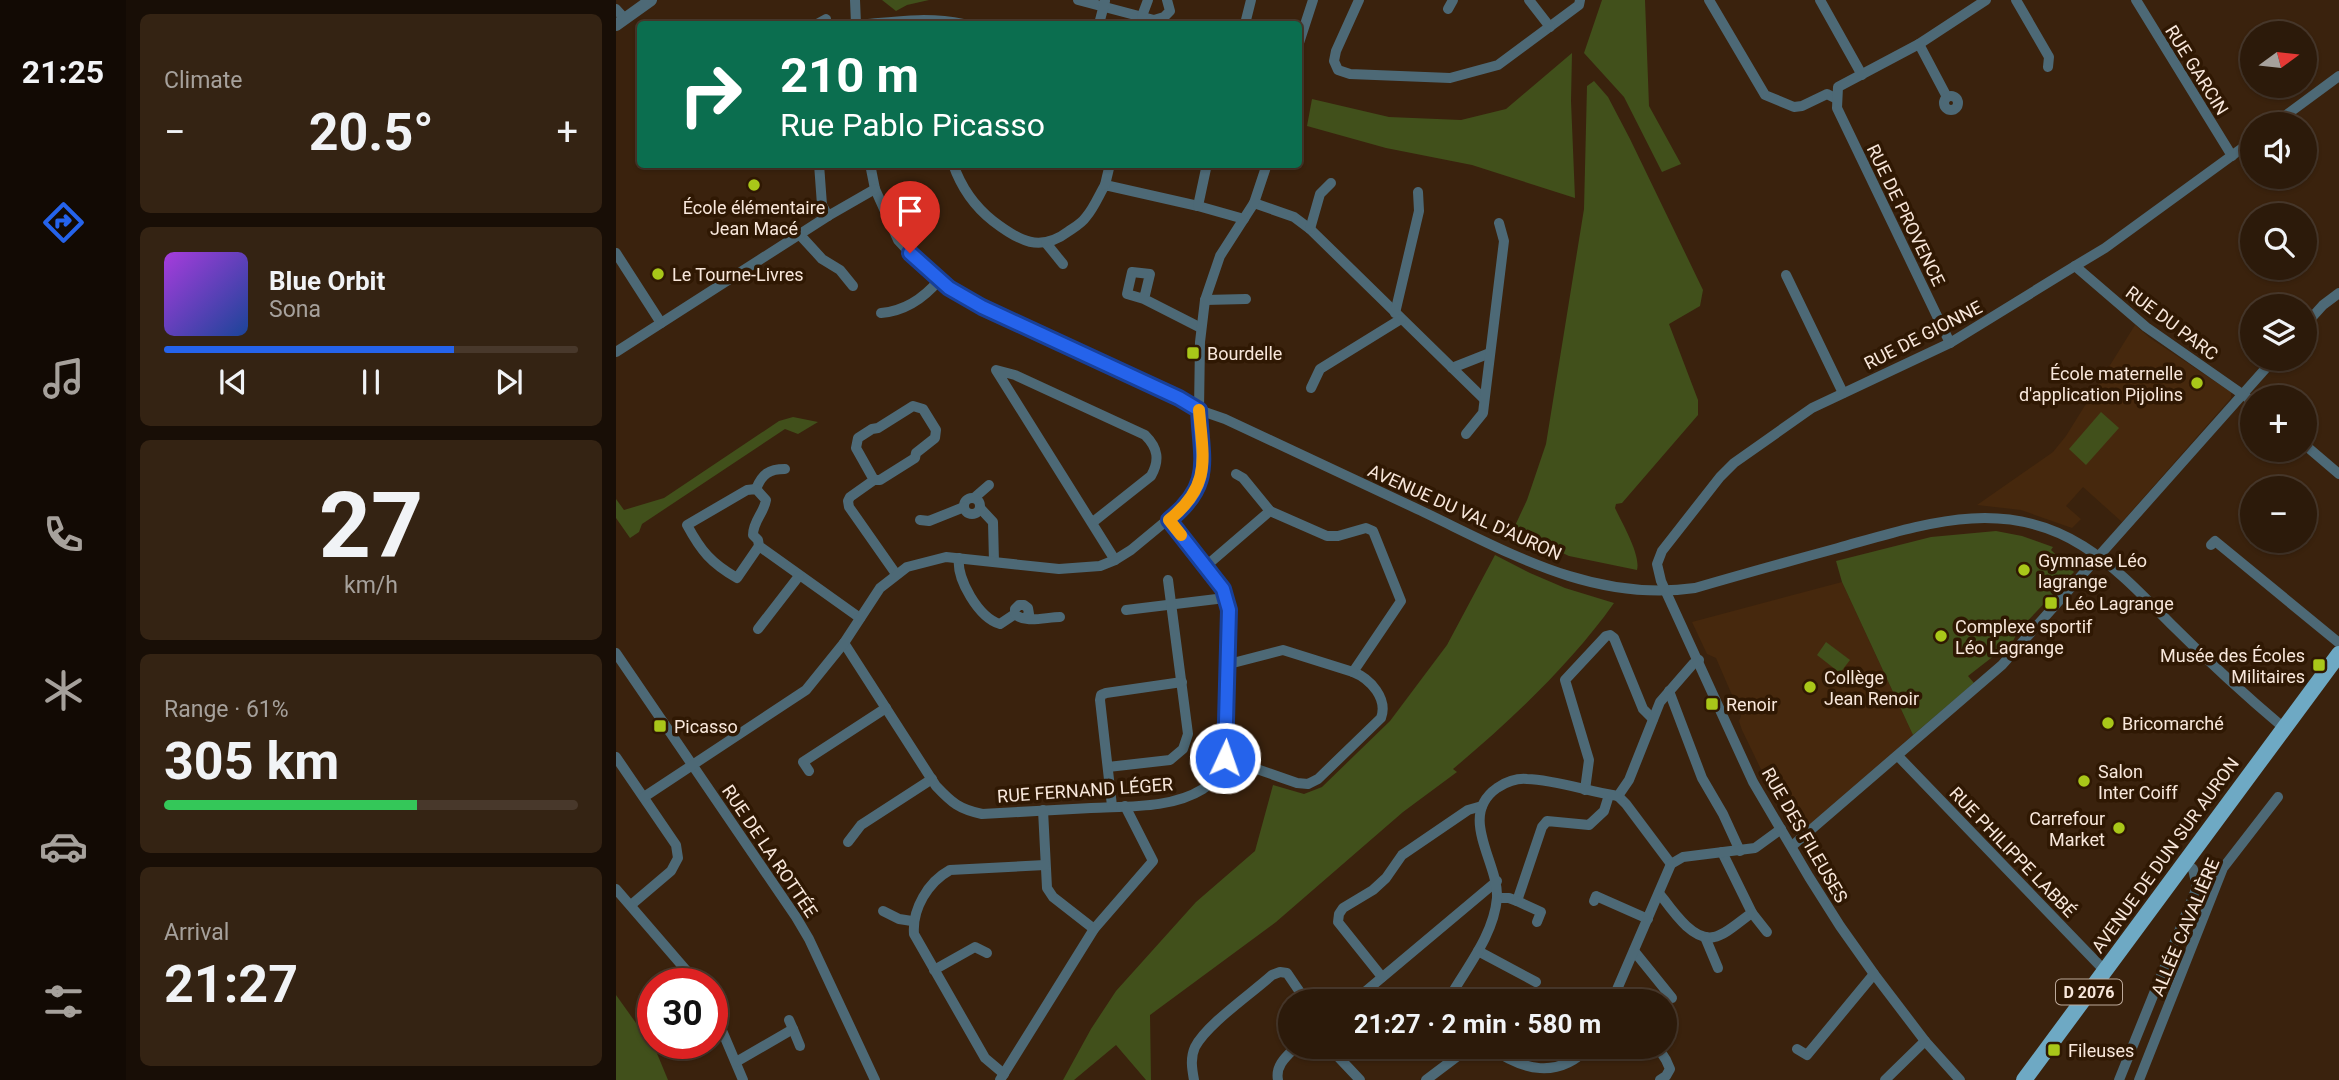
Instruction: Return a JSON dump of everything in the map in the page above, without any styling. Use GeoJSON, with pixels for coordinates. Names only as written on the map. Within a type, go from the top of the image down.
{"type":"FeatureCollection","features":[{"type":"Feature","properties":{"kind":"main road","name":"AVENUE DE DUN SUR AURON"},"geometry":{"type":"LineString","coordinates":[[2024,1080],[2339,654]]}},
{"type":"Feature","properties":{"kind":"street"},"geometry":{"type":"LineString","coordinates":[[616,9],[620,22],[651,0]]}},
{"type":"Feature","properties":{"kind":"street"},"geometry":{"type":"LineString","coordinates":[[855,0],[856,21]]}},
{"type":"Feature","properties":{"kind":"street"},"geometry":{"type":"LineString","coordinates":[[1078,0],[1104,3],[1154,20],[1164,17],[1170,11],[1167,0]]}},
{"type":"Feature","properties":{"kind":"street"},"geometry":{"type":"LineString","coordinates":[[1142,16],[1149,0]]}},
{"type":"Feature","properties":{"kind":"street"},"geometry":{"type":"LineString","coordinates":[[1246,21],[1251,0]]}},
{"type":"Feature","properties":{"kind":"street"},"geometry":{"type":"LineString","coordinates":[[1302,34],[1313,0]]}},
{"type":"Feature","properties":{"kind":"street"},"geometry":{"type":"LineString","coordinates":[[1359,0],[1336,51],[1334,61],[1338,70],[1350,74],[1450,78],[1498,65],[1579,5],[1580,0]]}},
{"type":"Feature","properties":{"kind":"street"},"geometry":{"type":"LineString","coordinates":[[1529,0],[1550,26]]}},
{"type":"Feature","properties":{"kind":"street"},"geometry":{"type":"LineString","coordinates":[[1709,0],[1765,95],[1794,107],[1827,94],[1837,99],[1838,88],[1919,44],[1986,0]]}},
{"type":"Feature","properties":{"kind":"street"},"geometry":{"type":"LineString","coordinates":[[1821,0],[1863,75]]}},
{"type":"Feature","properties":{"kind":"street"},"geometry":{"type":"LineString","coordinates":[[2015,0],[2049,57],[2048,67]]}},
{"type":"Feature","properties":{"kind":"street","name":"RUE GARCIN"},"geometry":{"type":"LineString","coordinates":[[2136,0],[2232,156]]}},
{"type":"Feature","properties":{"kind":"street"},"geometry":{"type":"LineString","coordinates":[[1100,21],[1104,3]]}},
{"type":"Feature","properties":{"kind":"street"},"geometry":{"type":"LineString","coordinates":[[899,21],[930,21]]}},
{"type":"Feature","properties":{"kind":"street"},"geometry":{"type":"LineString","coordinates":[[1919,44],[1947,97]]}},
{"type":"Feature","properties":{"kind":"street"},"geometry":{"type":"LineString","coordinates":[[2290,112],[2339,76]]}},
{"type":"Feature","properties":{"kind":"street","name":"RUE DE PROVENCE"},"geometry":{"type":"LineString","coordinates":[[1837,99],[1836,108],[1950,343]]}},
{"type":"Feature","properties":{"kind":"street","name":"RUE DE GIONNE"},"geometry":{"type":"LineString","coordinates":[[1666,591],[1658,571],[1659,555],[1720,477],[1789,423],[1812,408],[1950,343],[2105,248],[2240,150]]}},
{"type":"Feature","properties":{"kind":"street"},"geometry":{"type":"LineString","coordinates":[[819,168],[822,205],[828,216]]}},
{"type":"Feature","properties":{"kind":"street","name":"AVENUE DU VAL D'AURON"},"geometry":{"type":"LineString","coordinates":[[871,168],[875,189],[898,240],[939,280],[982,307],[1534,564],[1618,589],[1666,591],[1695,588],[1923,524],[1995,517],[2043,526],[2065,535],[2122,575],[2197,650],[2284,728]]}},
{"type":"Feature","properties":{"kind":"street"},"geometry":{"type":"LineString","coordinates":[[955,168],[964,189],[988,217],[1020,239],[1031,243],[1046,243],[1063,236],[1086,218],[1105,185],[1110,168]]}},
{"type":"Feature","properties":{"kind":"street"},"geometry":{"type":"LineString","coordinates":[[1198,206],[1206,168]]}},
{"type":"Feature","properties":{"kind":"street"},"geometry":{"type":"LineString","coordinates":[[644,797],[806,690],[844,643],[880,588],[896,574],[916,563],[935,558],[959,558],[1073,569],[1100,566],[1115,560],[1189,502],[1203,470],[1199,410],[1200,328],[1205,300],[1220,256],[1254,203],[1267,168]]}},
{"type":"Feature","properties":{"kind":"street"},"geometry":{"type":"LineString","coordinates":[[1310,229],[1320,194],[1331,183]]}},
{"type":"Feature","properties":{"kind":"street"},"geometry":{"type":"LineString","coordinates":[[1105,185],[1244,219]]}},
{"type":"Feature","properties":{"kind":"street"},"geometry":{"type":"LineString","coordinates":[[616,352],[828,216],[875,189]]}},
{"type":"Feature","properties":{"kind":"street"},"geometry":{"type":"LineString","coordinates":[[1311,388],[1320,369],[1398,316],[1419,211],[1418,192]]}},
{"type":"Feature","properties":{"kind":"street"},"geometry":{"type":"LineString","coordinates":[[1254,203],[1294,217],[1310,229],[1484,399]]}},
{"type":"Feature","properties":{"kind":"street"},"geometry":{"type":"LineString","coordinates":[[1466,434],[1483,412],[1504,241],[1499,223]]}},
{"type":"Feature","properties":{"kind":"street"},"geometry":{"type":"LineString","coordinates":[[800,235],[822,259],[840,270],[853,286]]}},
{"type":"Feature","properties":{"kind":"street"},"geometry":{"type":"LineString","coordinates":[[1046,243],[1063,264]]}},
{"type":"Feature","properties":{"kind":"street"},"geometry":{"type":"LineString","coordinates":[[616,253],[661,323]]}},
{"type":"Feature","properties":{"kind":"street","name":"RUE DU PARC"},"geometry":{"type":"LineString","coordinates":[[2075,267],[2146,327],[2240,391]]}},
{"type":"Feature","properties":{"kind":"street"},"geometry":{"type":"LineString","coordinates":[[1786,275],[1843,393]]}},
{"type":"Feature","properties":{"kind":"street"},"geometry":{"type":"LineString","coordinates":[[881,313],[897,311],[922,298],[939,280]]}},
{"type":"Feature","properties":{"kind":"street"},"geometry":{"type":"LineString","coordinates":[[2317,312],[2339,293]]}},
{"type":"Feature","properties":{"kind":"street"},"geometry":{"type":"LineString","coordinates":[[1144,299],[1200,328]]}},
{"type":"Feature","properties":{"kind":"street"},"geometry":{"type":"LineString","coordinates":[[1205,300],[1246,299]]}},
{"type":"Feature","properties":{"kind":"street"},"geometry":{"type":"LineString","coordinates":[[1452,368],[1490,353]]}},
{"type":"Feature","properties":{"kind":"street"},"geometry":{"type":"LineString","coordinates":[[1093,522],[1151,476],[1157,459],[1152,442],[1145,435],[1014,375],[996,370],[1115,560]]}},
{"type":"Feature","properties":{"kind":"street"},"geometry":{"type":"LineString","coordinates":[[2250,385],[2263,371]]}},
{"type":"Feature","properties":{"kind":"street"},"geometry":{"type":"LineString","coordinates":[[1792,846],[2002,665],[2240,396]]}},
{"type":"Feature","properties":{"kind":"street"},"geometry":{"type":"LineString","coordinates":[[874,480],[856,448],[858,438],[913,406],[923,409],[936,430],[935,438],[916,453],[915,458],[880,480],[874,480],[850,497],[849,507],[896,574]]}},
{"type":"Feature","properties":{"kind":"street"},"geometry":{"type":"LineString","coordinates":[[2317,455],[2339,474]]}},
{"type":"Feature","properties":{"kind":"street"},"geometry":{"type":"LineString","coordinates":[[757,489],[761,477],[773,469],[785,470]]}},
{"type":"Feature","properties":{"kind":"street"},"geometry":{"type":"LineString","coordinates":[[1236,474],[1270,511],[1327,536],[1338,536],[1366,528],[1374,531],[1401,601],[1353,672]]}},
{"type":"Feature","properties":{"kind":"street"},"geometry":{"type":"LineString","coordinates":[[980,508],[972,515],[966,512],[964,507],[966,500],[974,498],[989,485]]}},
{"type":"Feature","properties":{"kind":"street"},"geometry":{"type":"LineString","coordinates":[[757,489],[766,500],[765,507],[753,527],[753,535],[759,546],[860,618]]}},
{"type":"Feature","properties":{"kind":"street"},"geometry":{"type":"LineString","coordinates":[[757,489],[747,490],[687,525],[706,556],[737,578],[759,546]]}},
{"type":"Feature","properties":{"kind":"street"},"geometry":{"type":"LineString","coordinates":[[974,498],[979,500],[980,508],[993,522],[994,562]]}},
{"type":"Feature","properties":{"kind":"street"},"geometry":{"type":"LineString","coordinates":[[920,520],[929,521],[964,507]]}},
{"type":"Feature","properties":{"kind":"street"},"geometry":{"type":"LineString","coordinates":[[1206,566],[1270,511]]}},
{"type":"Feature","properties":{"kind":"street"},"geometry":{"type":"LineString","coordinates":[[1169,520],[1223,589],[1229,610],[1225,758],[1297,783],[1308,784],[1318,779],[1381,718],[1384,709],[1382,699],[1362,675],[1283,650],[1229,664]]}},
{"type":"Feature","properties":{"kind":"street"},"geometry":{"type":"LineString","coordinates":[[2211,545],[2214,541],[2339,643]]}},
{"type":"Feature","properties":{"kind":"street"},"geometry":{"type":"LineString","coordinates":[[959,558],[961,574],[979,611],[1000,624],[1020,616],[1034,620],[1060,617]]}},
{"type":"Feature","properties":{"kind":"street"},"geometry":{"type":"LineString","coordinates":[[758,629],[799,576]]}},
{"type":"Feature","properties":{"kind":"street"},"geometry":{"type":"LineString","coordinates":[[1108,767],[1170,760],[1183,749],[1188,734],[1168,580]]}},
{"type":"Feature","properties":{"kind":"street","name":"RUE DES FILEUSES"},"geometry":{"type":"LineString","coordinates":[[1666,591],[1753,782],[1781,829],[1840,926],[1874,974],[1960,1080]]}},
{"type":"Feature","properties":{"kind":"street"},"geometry":{"type":"LineString","coordinates":[[1126,610],[1226,598]]}},
{"type":"Feature","properties":{"kind":"street"},"geometry":{"type":"LineString","coordinates":[[1585,790],[1589,760],[1565,680],[1606,636],[1614,638],[1643,709],[1653,719]]}},
{"type":"Feature","properties":{"kind":"street","name":"RUE FERNAND LÉGER"},"geometry":{"type":"LineString","coordinates":[[844,643],[932,779],[951,802],[964,810],[982,814],[1167,803],[1205,788],[1225,758]]}},
{"type":"Feature","properties":{"kind":"street","name":"RUE DE LA ROTTÉE"},"geometry":{"type":"LineString","coordinates":[[616,653],[809,939],[875,1080]]}},
{"type":"Feature","properties":{"kind":"street"},"geometry":{"type":"LineString","coordinates":[[1517,901],[1544,824],[1551,820],[1589,825],[1604,811],[1613,795],[1629,780],[1660,702],[1699,660]]}},
{"type":"Feature","properties":{"kind":"street"},"geometry":{"type":"LineString","coordinates":[[1112,806],[1101,695],[1182,682]]}},
{"type":"Feature","properties":{"kind":"street"},"geometry":{"type":"LineString","coordinates":[[1669,691],[1702,778],[1740,851]]}},
{"type":"Feature","properties":{"kind":"street"},"geometry":{"type":"LineString","coordinates":[[809,771],[803,762],[886,708]]}},
{"type":"Feature","properties":{"kind":"street","name":"RUE PHILIPPE LABBÉ"},"geometry":{"type":"LineString","coordinates":[[1899,756],[2105,971]]}},
{"type":"Feature","properties":{"kind":"street"},"geometry":{"type":"LineString","coordinates":[[616,757],[676,845],[678,858],[671,871],[631,905]]}},
{"type":"Feature","properties":{"kind":"street"},"geometry":{"type":"LineString","coordinates":[[848,842],[861,825],[932,779]]}},
{"type":"Feature","properties":{"kind":"street"},"geometry":{"type":"LineString","coordinates":[[1455,989],[1490,928],[1497,898],[1497,881],[1479,824],[1482,806],[1498,787],[1517,779],[1527,779],[1613,795],[1626,804],[1671,864]]}},
{"type":"Feature","properties":{"kind":"street","name":"ALLÉE CAVALIÈRE"},"geometry":{"type":"LineString","coordinates":[[2139,1080],[2223,868],[2278,797]]}},
{"type":"Feature","properties":{"kind":"street"},"geometry":{"type":"LineString","coordinates":[[1045,865],[950,870],[940,875],[931,885],[912,920],[914,934],[934,970],[985,1058],[1002,1077],[1094,929],[1153,861],[1125,806]]}},
{"type":"Feature","properties":{"kind":"street"},"geometry":{"type":"LineString","coordinates":[[1382,977],[1338,922],[1339,914],[1343,908],[1373,890],[1386,878],[1402,855],[1468,810],[1482,806]]}},
{"type":"Feature","properties":{"kind":"street"},"geometry":{"type":"LineString","coordinates":[[1043,810],[1047,887],[1053,898],[1094,929]]}},
{"type":"Feature","properties":{"kind":"street"},"geometry":{"type":"LineString","coordinates":[[1618,988],[1671,864],[1683,857],[1755,848],[1781,829]]}},
{"type":"Feature","properties":{"kind":"street"},"geometry":{"type":"LineString","coordinates":[[1722,852],[1752,913],[1767,932]]}},
{"type":"Feature","properties":{"kind":"street"},"geometry":{"type":"LineString","coordinates":[[2119,1080],[2197,887],[2193,869],[2185,862]]}},
{"type":"Feature","properties":{"kind":"street"},"geometry":{"type":"LineString","coordinates":[[1368,989],[1497,881]]}},
{"type":"Feature","properties":{"kind":"street"},"geometry":{"type":"LineString","coordinates":[[616,889],[684,968]]}},
{"type":"Feature","properties":{"kind":"street"},"geometry":{"type":"LineString","coordinates":[[1659,893],[1678,919],[1705,937],[1718,968]]}},
{"type":"Feature","properties":{"kind":"street"},"geometry":{"type":"LineString","coordinates":[[1594,901],[1596,896],[1648,919]]}},
{"type":"Feature","properties":{"kind":"street"},"geometry":{"type":"LineString","coordinates":[[1497,898],[1509,898],[1541,912],[1537,922]]}},
{"type":"Feature","properties":{"kind":"street"},"geometry":{"type":"LineString","coordinates":[[883,911],[899,919],[912,920]]}},
{"type":"Feature","properties":{"kind":"street"},"geometry":{"type":"LineString","coordinates":[[1705,937],[1715,937],[1752,913]]}},
{"type":"Feature","properties":{"kind":"street"},"geometry":{"type":"LineString","coordinates":[[934,970],[975,947],[987,953]]}},
{"type":"Feature","properties":{"kind":"street"},"geometry":{"type":"LineString","coordinates":[[1478,951],[1536,982]]}},
{"type":"Feature","properties":{"kind":"street"},"geometry":{"type":"LineString","coordinates":[[1634,951],[1665,989]]}},
{"type":"Feature","properties":{"kind":"street"},"geometry":{"type":"LineString","coordinates":[[1194,1080],[1191,1063],[1194,1049],[1208,1031],[1272,975],[1287,973],[1298,989]]}},
{"type":"Feature","properties":{"kind":"street"},"geometry":{"type":"LineString","coordinates":[[1797,1049],[1807,1055],[1874,974]]}},
{"type":"Feature","properties":{"kind":"street"},"geometry":{"type":"LineString","coordinates":[[736,1062],[791,1025],[800,1046]]}},
{"type":"Feature","properties":{"kind":"street"},"geometry":{"type":"LineString","coordinates":[[1885,1080],[1926,1041]]}},
{"type":"Feature","properties":{"kind":"street"},"geometry":{"type":"LineString","coordinates":[[728,1044],[743,1080]]}},
{"type":"Feature","properties":{"kind":"street"},"geometry":{"type":"LineString","coordinates":[[1278,1080],[1277,1074],[1284,1059]]}},
{"type":"Feature","properties":{"kind":"street"},"geometry":{"type":"LineString","coordinates":[[1340,1059],[1360,1080]]}},
{"type":"Feature","properties":{"kind":"street"},"geometry":{"type":"LineString","coordinates":[[1428,1079],[1454,1059]]}},
{"type":"Feature","properties":{"kind":"street"},"geometry":{"type":"LineString","coordinates":[[1507,1059],[1529,1070],[1548,1070],[1576,1059]]}},
{"type":"Feature","properties":{"kind":"street"},"geometry":{"type":"LineString","coordinates":[[1660,1080],[1670,1069],[1665,1059]]}},
{"type":"Feature","properties":{"kind":"street"},"geometry":{"type":"LineString","coordinates":[[1529,1070],[1535,1080]]}},
{"type":"Feature","properties":{"kind":"shaded area"},"geometry":{"type":"Polygon","coordinates":[[[2135,325],[2231,392],[2231,398],[2122,522],[2083,487],[2066,506],[2081,519],[2072,528],[2021,510],[1977,505],[2053,452],[2066,436],[2135,325]]]}},
{"type":"Feature","properties":{"kind":"shaded area","name":"Collège Jean Renoir"},"geometry":{"type":"Polygon","coordinates":[[[1842,582],[1913,735],[1805,829],[1794,826],[1770,788],[1742,730],[1739,721],[1741,716],[1716,658],[1707,654],[1692,622],[1842,582]]]}},
{"type":"Feature","properties":{"kind":"green space"},"geometry":{"type":"Polygon","coordinates":[[[882,0],[929,0],[907,5],[896,11],[882,0]]]}},
{"type":"Feature","properties":{"kind":"green space"},"geometry":{"type":"Polygon","coordinates":[[[1602,0],[1645,0],[1649,106],[1681,164],[1662,172],[1624,97],[1584,53],[1602,0]]]}},
{"type":"Feature","properties":{"kind":"green space"},"geometry":{"type":"Polygon","coordinates":[[[1572,53],[1575,198],[1472,165],[1386,148],[1307,126],[1312,99],[1389,117],[1461,120],[1506,109],[1572,53]]]}},
{"type":"Feature","properties":{"kind":"green space"},"geometry":{"type":"Polygon","coordinates":[[[1594,81],[1608,97],[1630,139],[1703,290],[1700,306],[1669,324],[1698,400],[1698,415],[1615,508],[1634,548],[1637,570],[1569,556],[1513,530],[1527,500],[1546,444],[1584,209],[1587,86],[1594,81]]]}},
{"type":"Feature","properties":{"kind":"green space"},"geometry":{"type":"Polygon","coordinates":[[[2101,412],[2119,428],[2086,465],[2069,449],[2101,412]]]}},
{"type":"Feature","properties":{"kind":"green space"},"geometry":{"type":"Polygon","coordinates":[[[793,417],[818,422],[798,434],[785,429],[642,524],[639,532],[630,538],[616,518],[616,499],[624,510],[664,498],[779,421],[793,417]]]}},
{"type":"Feature","properties":{"kind":"green space","name":"Complexe sportif Léo Lagrange"},"geometry":{"type":"Polygon","coordinates":[[[1996,531],[2022,536],[2053,547],[2051,550],[2074,572],[2018,631],[2013,641],[1968,676],[1974,683],[1913,735],[1842,582],[1836,561],[1931,537],[1996,531]]]}},
{"type":"Feature","properties":{"kind":"green space"},"geometry":{"type":"Polygon","coordinates":[[[1495,555],[1565,588],[1614,603],[1559,670],[1453,769],[1457,772],[1403,812],[1276,922],[1150,1015],[1151,1080],[1146,1080],[1116,1045],[1074,1080],[1063,1080],[1116,991],[1196,902],[1255,851],[1273,785],[1304,794],[1322,787],[1390,721],[1447,645],[1495,555]]]}},
{"type":"Feature","properties":{"kind":"green space"},"geometry":{"type":"Polygon","coordinates":[[[1826,642],[1850,660],[1840,673],[1817,655],[1826,642]]]}},
{"type":"Feature","properties":{"kind":"green space"},"geometry":{"type":"Polygon","coordinates":[[[616,995],[637,1024],[637,1059],[659,1059],[668,1080],[616,1080],[616,995]]]}},
{"type":"Feature","properties":{"kind":"slow traffic"},"geometry":{"type":"LineString","coordinates":[[1181,535],[1169,520],[1189,502],[1203,470],[1199,410]]}},
{"type":"Feature","properties":{"kind":"place","name":"École élémentaire Jean Macé"},"geometry":{"type":"Point","coordinates":[754,185]}},
{"type":"Feature","properties":{"kind":"place","name":"Le Tourne-Livres"},"geometry":{"type":"Point","coordinates":[658,274]}},
{"type":"Feature","properties":{"kind":"place","name":"Bourdelle"},"geometry":{"type":"Point","coordinates":[1193,353]}},
{"type":"Feature","properties":{"kind":"place","name":"École maternelle d'application Pijolins"},"geometry":{"type":"Point","coordinates":[2197,383]}},
{"type":"Feature","properties":{"kind":"place","name":"Gymnase Léo lagrange"},"geometry":{"type":"Point","coordinates":[2024,570]}},
{"type":"Feature","properties":{"kind":"place","name":"Léo Lagrange"},"geometry":{"type":"Point","coordinates":[2051,603]}},
{"type":"Feature","properties":{"kind":"place","name":"Complexe sportif Léo Lagrange"},"geometry":{"type":"Point","coordinates":[1941,636]}},
{"type":"Feature","properties":{"kind":"place","name":"Musée des Écoles Militaires"},"geometry":{"type":"Point","coordinates":[2319,665]}},
{"type":"Feature","properties":{"kind":"place","name":"Collège Jean Renoir"},"geometry":{"type":"Point","coordinates":[1810,687]}},
{"type":"Feature","properties":{"kind":"place","name":"Renoir"},"geometry":{"type":"Point","coordinates":[1712,704]}},
{"type":"Feature","properties":{"kind":"place","name":"Bricomarché"},"geometry":{"type":"Point","coordinates":[2108,723]}},
{"type":"Feature","properties":{"kind":"place","name":"Picasso"},"geometry":{"type":"Point","coordinates":[660,726]}},
{"type":"Feature","properties":{"kind":"place","name":"Salon Inter Coiff"},"geometry":{"type":"Point","coordinates":[2084,781]}},
{"type":"Feature","properties":{"kind":"place","name":"Carrefour Market"},"geometry":{"type":"Point","coordinates":[2119,828]}},
{"type":"Feature","properties":{"kind":"place","name":"Fileuses"},"geometry":{"type":"Point","coordinates":[2054,1050]}},
{"type":"Feature","properties":{"kind":"route"},"geometry":{"type":"LineString","coordinates":[[910,253],[949,288],[982,307],[1179,398],[1199,410],[1203,470],[1189,502],[1169,520],[1223,589],[1229,610],[1225,758]]}}]}
